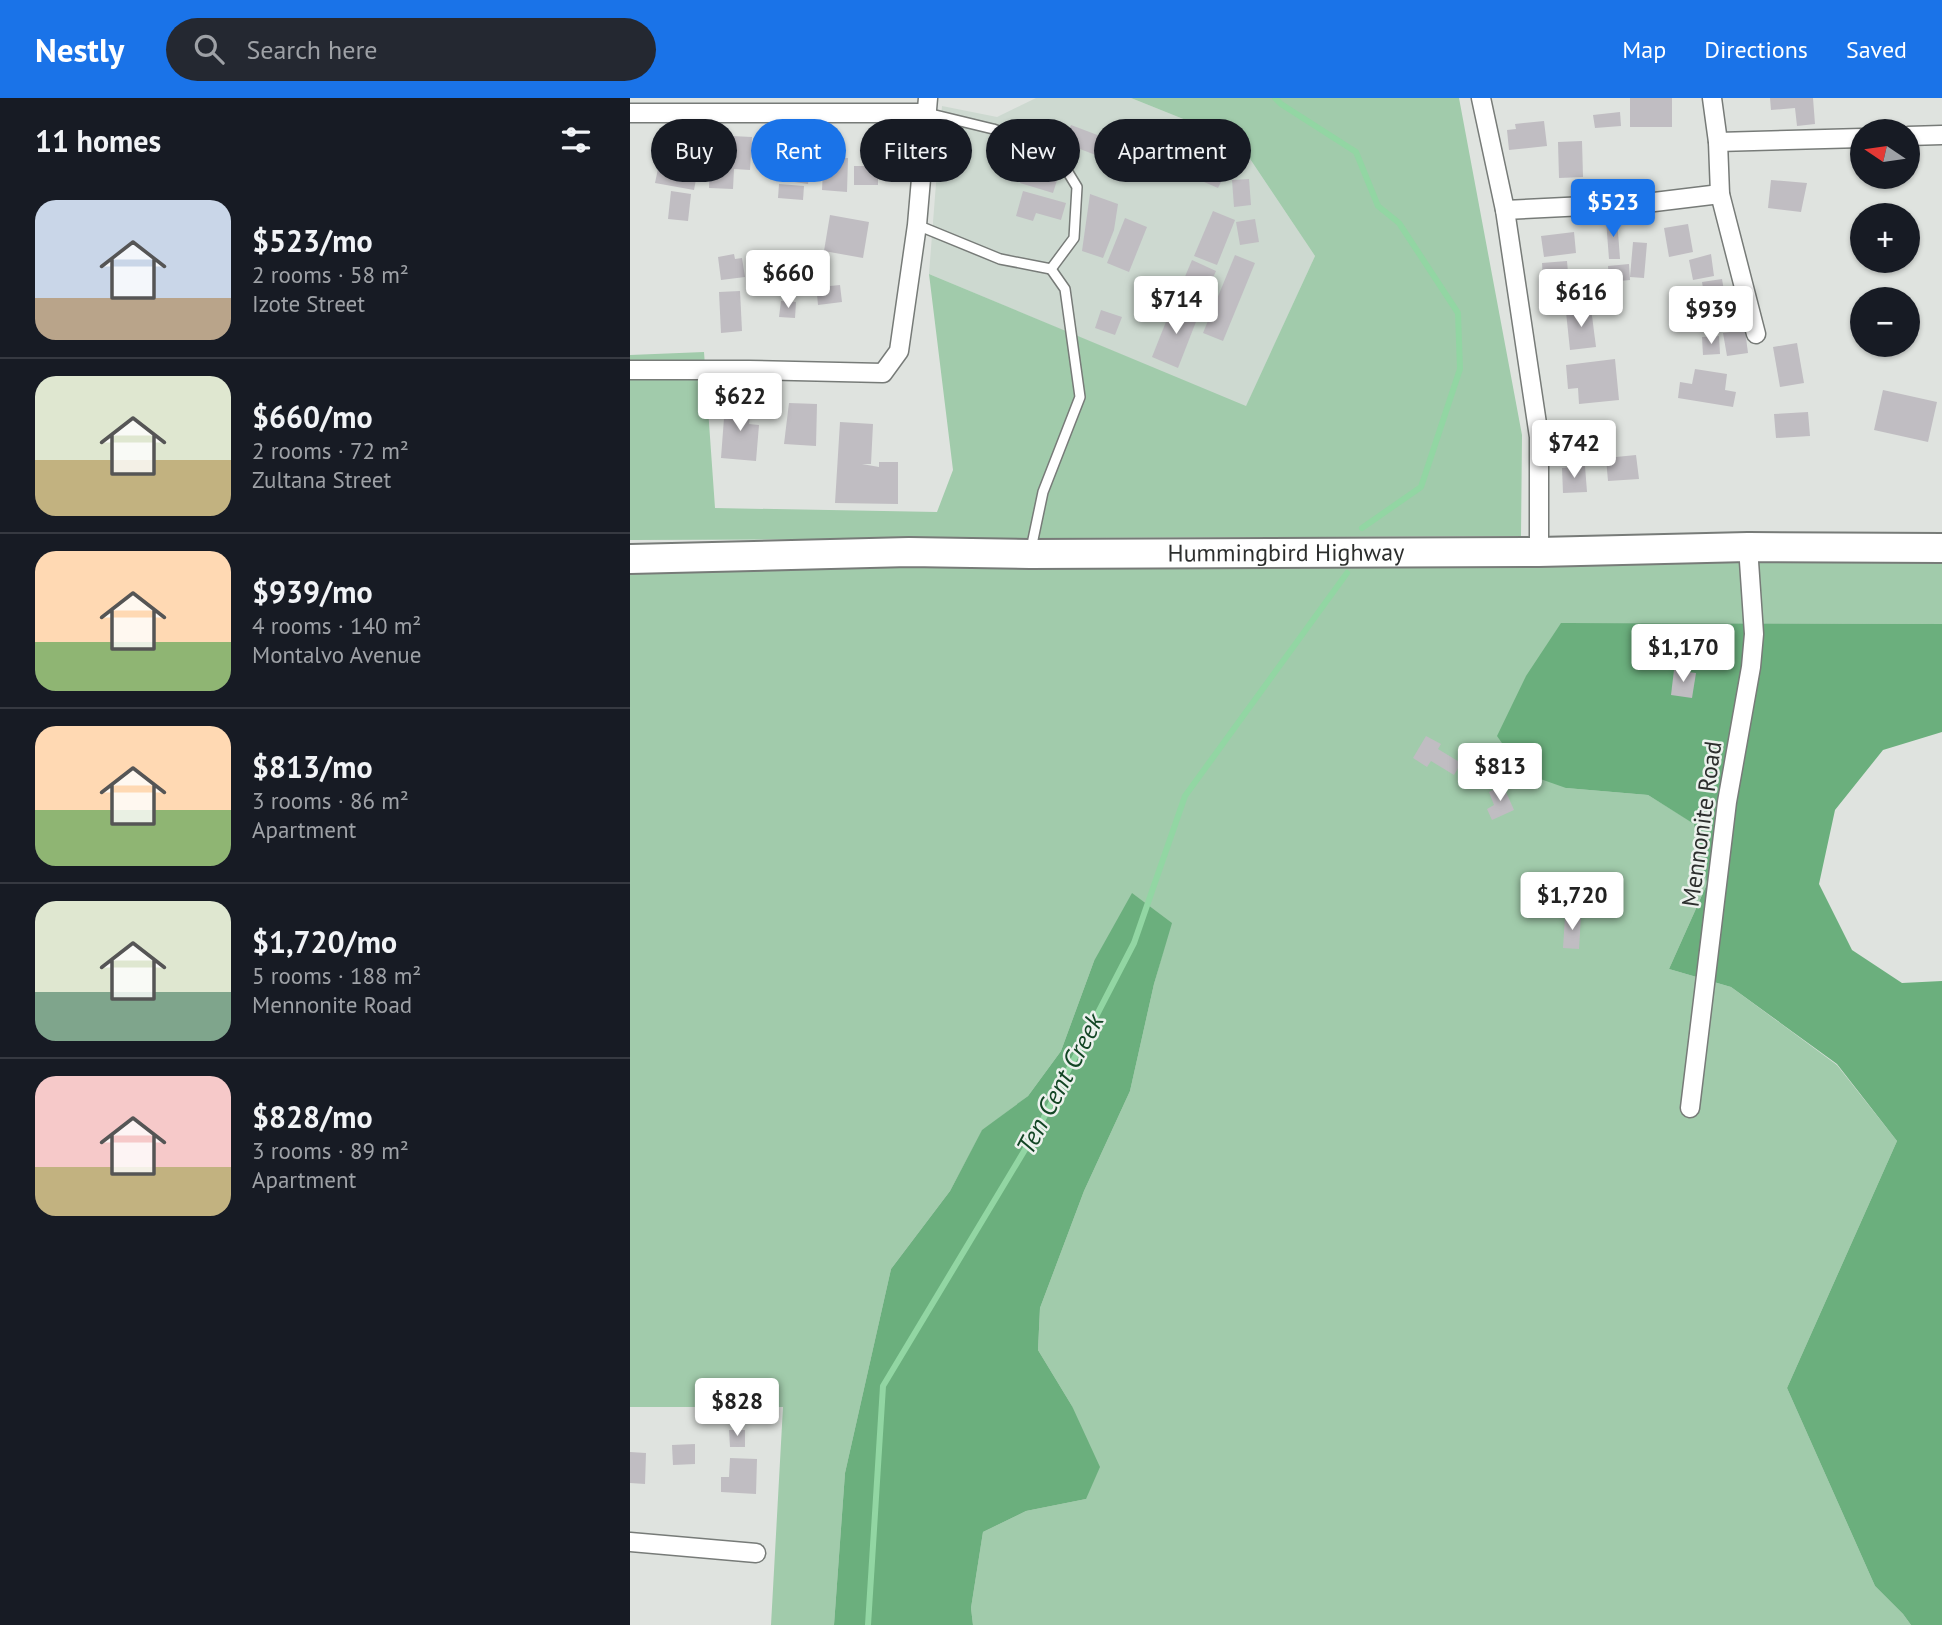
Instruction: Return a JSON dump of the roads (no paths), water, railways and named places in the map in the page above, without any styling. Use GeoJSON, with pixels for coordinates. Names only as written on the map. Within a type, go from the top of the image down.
{"type":"FeatureCollection","features":[{"type":"Feature","properties":{"kind":"main road","name":"Hummingbird Highway"},"geometry":{"type":"LineString","coordinates":[[630,559],[909,552],[1030,554],[1539,552],[1748,547],[1942,548]]}},
{"type":"Feature","properties":{"kind":"street"},"geometry":{"type":"LineString","coordinates":[[1481,98],[1504,211],[1539,437],[1539,552]]}},
{"type":"Feature","properties":{"kind":"street"},"geometry":{"type":"LineString","coordinates":[[1712,98],[1718,142],[1720,194],[1756,334]]}},
{"type":"Feature","properties":{"kind":"street"},"geometry":{"type":"LineString","coordinates":[[630,113],[928,105],[917,225],[899,351],[883,373],[630,370]]}},
{"type":"Feature","properties":{"kind":"street"},"geometry":{"type":"LineString","coordinates":[[1920,136],[1942,135]]}},
{"type":"Feature","properties":{"kind":"street"},"geometry":{"type":"LineString","coordinates":[[1718,142],[1850,138]]}},
{"type":"Feature","properties":{"kind":"street"},"geometry":{"type":"LineString","coordinates":[[1504,211],[1646,203],[1720,194]]}},
{"type":"Feature","properties":{"kind":"street","name":"Mennonite Road"},"geometry":{"type":"LineString","coordinates":[[1690,1108],[1727,802],[1751,667],[1754,635],[1748,547]]}},
{"type":"Feature","properties":{"kind":"street"},"geometry":{"type":"LineString","coordinates":[[630,1542],[757,1553]]}},
{"type":"Feature","properties":{"kind":"lane"},"geometry":{"type":"LineString","coordinates":[[928,105],[1055,151],[1077,187],[1074,238],[1052,269]]}},
{"type":"Feature","properties":{"kind":"lane"},"geometry":{"type":"LineString","coordinates":[[917,225],[1000,259],[1052,269],[1065,289],[1080,397],[1043,492],[1030,554]]}},
{"type":"Feature","properties":{"kind":"waterway","name":"Ten Cent Creek"},"geometry":{"type":"LineString","coordinates":[[1275,98],[1356,152],[1378,206],[1399,223],[1458,313],[1460,369],[1421,487],[1362,528]]}},
{"type":"Feature","properties":{"kind":"waterway","name":"Ten Cent Creek"},"geometry":{"type":"LineString","coordinates":[[868,1625],[883,1386],[1041,1123],[1134,943],[1185,796],[1347,573]]}}]}
